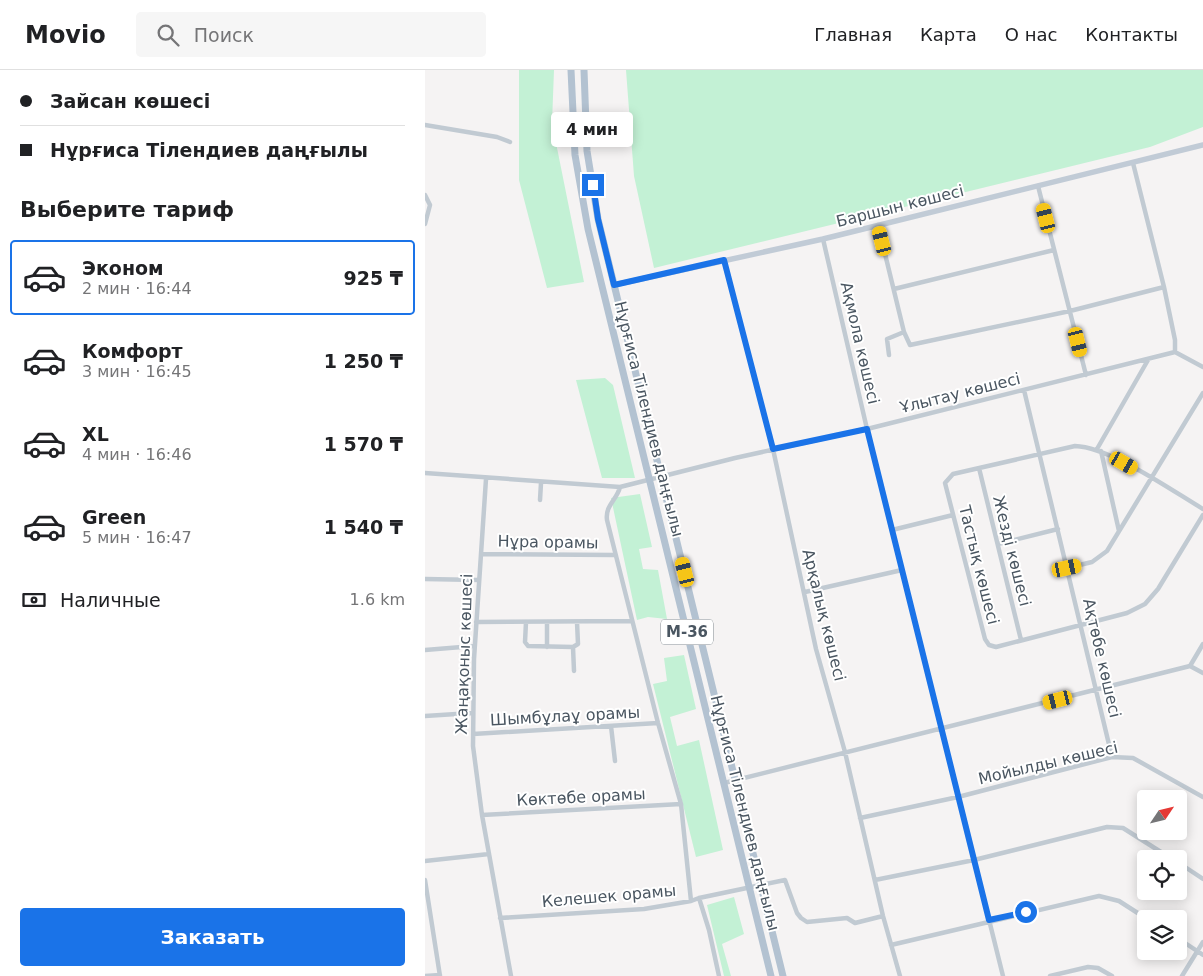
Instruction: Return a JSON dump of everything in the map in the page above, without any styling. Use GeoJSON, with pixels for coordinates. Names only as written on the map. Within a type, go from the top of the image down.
{"type":"FeatureCollection","features":[{"type":"Feature","properties":{"kind":"main road","name":"Нұрғиса Тілендиев даңғылы"},"geometry":{"type":"LineString","coordinates":[[571,70],[575,155],[588,230],[771,976]]}},
{"type":"Feature","properties":{"kind":"main road","name":"Нұрғиса Тілендиев даңғылы"},"geometry":{"type":"LineString","coordinates":[[584,70],[587,151],[598,219],[783,976]]}},
{"type":"Feature","properties":{"kind":"street"},"geometry":{"type":"LineString","coordinates":[[425,126],[497,137],[510,142]]}},
{"type":"Feature","properties":{"kind":"street","name":"Баршын көшесі"},"geometry":{"type":"LineString","coordinates":[[602,287],[823,239],[1203,145]]}},
{"type":"Feature","properties":{"kind":"street"},"geometry":{"type":"LineString","coordinates":[[1133,163],[1164,287],[1175,340],[1175,352],[1203,368]]}},
{"type":"Feature","properties":{"kind":"street"},"geometry":{"type":"LineString","coordinates":[[1038,186],[1086,374]]}},
{"type":"Feature","properties":{"kind":"street"},"geometry":{"type":"LineString","coordinates":[[425,195],[430,204],[425,224]]}},
{"type":"Feature","properties":{"kind":"street"},"geometry":{"type":"LineString","coordinates":[[878,225],[904,332],[910,346],[1070,311],[1164,287]]}},
{"type":"Feature","properties":{"kind":"street","name":"Ақмола көшесі"},"geometry":{"type":"LineString","coordinates":[[823,239],[867,429],[1003,976]]}},
{"type":"Feature","properties":{"kind":"street"},"geometry":{"type":"LineString","coordinates":[[894,289],[1054,250]]}},
{"type":"Feature","properties":{"kind":"street","name":"Арқалық көшесі"},"geometry":{"type":"LineString","coordinates":[[724,260],[773,449],[816,649],[845,752],[883,916],[900,976]]}},
{"type":"Feature","properties":{"kind":"street"},"geometry":{"type":"LineString","coordinates":[[889,355],[887,339],[904,332]]}},
{"type":"Feature","properties":{"kind":"street","name":"Ұлытау көшесі"},"geometry":{"type":"LineString","coordinates":[[425,473],[541,483],[620,487],[773,449],[867,429],[1175,352]]}},
{"type":"Feature","properties":{"kind":"street"},"geometry":{"type":"LineString","coordinates":[[1119,531],[1099,450],[1147,360]]}},
{"type":"Feature","properties":{"kind":"street","name":"Ақтөбе көшесі"},"geometry":{"type":"LineString","coordinates":[[1024,390],[1112,757]]}},
{"type":"Feature","properties":{"kind":"street"},"geometry":{"type":"LineString","coordinates":[[1067,568],[1099,559],[1107,551],[1203,393]]}},
{"type":"Feature","properties":{"kind":"street"},"geometry":{"type":"LineString","coordinates":[[979,468],[1075,446],[1099,450],[1203,509]]}},
{"type":"Feature","properties":{"kind":"street","name":"Тастық көшесі"},"geometry":{"type":"LineString","coordinates":[[979,468],[953,474],[945,483],[985,639],[989,645],[996,646],[1021,640]]}},
{"type":"Feature","properties":{"kind":"street","name":"Жезді көшесі"},"geometry":{"type":"LineString","coordinates":[[979,468],[1021,640]]}},
{"type":"Feature","properties":{"kind":"street","name":"Жаңақоныс көшесі"},"geometry":{"type":"LineString","coordinates":[[486,479],[476,622],[472,713],[473,734],[482,815],[511,976]]}},
{"type":"Feature","properties":{"kind":"street"},"geometry":{"type":"LineString","coordinates":[[540,500],[541,483]]}},
{"type":"Feature","properties":{"kind":"street"},"geometry":{"type":"LineString","coordinates":[[620,487],[606,513],[615,546],[614,555],[681,804],[691,902]]}},
{"type":"Feature","properties":{"kind":"street"},"geometry":{"type":"LineString","coordinates":[[893,530],[953,515]]}},
{"type":"Feature","properties":{"kind":"street"},"geometry":{"type":"LineString","coordinates":[[1021,640],[1127,613],[1145,604],[1158,589],[1203,515]]}},
{"type":"Feature","properties":{"kind":"street"},"geometry":{"type":"LineString","coordinates":[[998,544],[1057,529]]}},
{"type":"Feature","properties":{"kind":"street","name":"Нұра орамы"},"geometry":{"type":"LineString","coordinates":[[481,554],[614,555]]}},
{"type":"Feature","properties":{"kind":"street"},"geometry":{"type":"LineString","coordinates":[[805,592],[902,570]]}},
{"type":"Feature","properties":{"kind":"street"},"geometry":{"type":"LineString","coordinates":[[425,579],[479,580]]}},
{"type":"Feature","properties":{"kind":"street"},"geometry":{"type":"LineString","coordinates":[[476,622],[632,622]]}},
{"type":"Feature","properties":{"kind":"street"},"geometry":{"type":"LineString","coordinates":[[526,622],[526,644],[547,647],[573,647],[578,644],[577,622]]}},
{"type":"Feature","properties":{"kind":"street"},"geometry":{"type":"LineString","coordinates":[[547,622],[547,647]]}},
{"type":"Feature","properties":{"kind":"street"},"geometry":{"type":"LineString","coordinates":[[1190,666],[1203,644]]}},
{"type":"Feature","properties":{"kind":"street"},"geometry":{"type":"LineString","coordinates":[[425,650],[475,646]]}},
{"type":"Feature","properties":{"kind":"street"},"geometry":{"type":"LineString","coordinates":[[573,647],[574,672]]}},
{"type":"Feature","properties":{"kind":"street"},"geometry":{"type":"LineString","coordinates":[[724,783],[1190,666],[1203,673]]}},
{"type":"Feature","properties":{"kind":"street"},"geometry":{"type":"LineString","coordinates":[[425,716],[472,713]]}},
{"type":"Feature","properties":{"kind":"street","name":"Шымбұлаұ орамы"},"geometry":{"type":"LineString","coordinates":[[473,734],[658,723]]}},
{"type":"Feature","properties":{"kind":"street"},"geometry":{"type":"LineString","coordinates":[[611,726],[615,761]]}},
{"type":"Feature","properties":{"kind":"street","name":"Мойылды көшесі"},"geometry":{"type":"LineString","coordinates":[[861,818],[958,797],[1112,757],[1133,758],[1203,797]]}},
{"type":"Feature","properties":{"kind":"street","name":"Көктөбе орамы"},"geometry":{"type":"LineString","coordinates":[[482,815],[681,804]]}},
{"type":"Feature","properties":{"kind":"street"},"geometry":{"type":"LineString","coordinates":[[875,880],[974,860],[1107,827],[1123,828],[1157,850]]}},
{"type":"Feature","properties":{"kind":"street"},"geometry":{"type":"LineString","coordinates":[[425,862],[489,854]]}},
{"type":"Feature","properties":{"kind":"street"},"geometry":{"type":"LineString","coordinates":[[1187,868],[1203,879]]}},
{"type":"Feature","properties":{"kind":"street"},"geometry":{"type":"LineString","coordinates":[[425,880],[428,922],[440,976],[425,976]]}},
{"type":"Feature","properties":{"kind":"street","name":"Келешек орамы"},"geometry":{"type":"LineString","coordinates":[[500,918],[644,909],[691,902],[699,898],[785,880],[798,915],[807,922],[847,918],[855,923],[883,916]]}},
{"type":"Feature","properties":{"kind":"street"},"geometry":{"type":"LineString","coordinates":[[891,945],[989,920],[1099,896],[1119,901],[1137,913]]}},
{"type":"Feature","properties":{"kind":"street"},"geometry":{"type":"LineString","coordinates":[[699,898],[709,930],[719,976]]}},
{"type":"Feature","properties":{"kind":"street"},"geometry":{"type":"LineString","coordinates":[[1182,976],[1203,942]]}},
{"type":"Feature","properties":{"kind":"street"},"geometry":{"type":"LineString","coordinates":[[1187,944],[1203,955]]}},
{"type":"Feature","properties":{"kind":"street"},"geometry":{"type":"LineString","coordinates":[[1050,976],[1088,967],[1098,968],[1112,976]]}},
{"type":"Feature","properties":{"kind":"green space"},"geometry":{"type":"Polygon","coordinates":[[[519,70],[554,70],[552,123],[584,282],[547,288],[519,180],[519,70]]]}},
{"type":"Feature","properties":{"kind":"green space"},"geometry":{"type":"Polygon","coordinates":[[[626,70],[1203,70],[1203,127],[1150,147],[654,268],[634,176],[626,70]]]}},
{"type":"Feature","properties":{"kind":"green space"},"geometry":{"type":"Polygon","coordinates":[[[605,378],[613,385],[635,478],[602,478],[576,380],[605,378]]]}},
{"type":"Feature","properties":{"kind":"green space"},"geometry":{"type":"Polygon","coordinates":[[[640,494],[652,547],[639,549],[643,569],[658,570],[667,619],[648,617],[637,620],[611,498],[640,494]]]}},
{"type":"Feature","properties":{"kind":"green space"},"geometry":{"type":"Polygon","coordinates":[[[684,655],[696,709],[670,717],[677,746],[699,740],[723,850],[696,857],[653,684],[667,681],[664,658],[684,655]]]}},
{"type":"Feature","properties":{"kind":"green space"},"geometry":{"type":"Polygon","coordinates":[[[734,897],[744,934],[722,944],[731,976],[724,976],[707,905],[734,897]]]}},
{"type":"Feature","properties":{"kind":"route"},"geometry":{"type":"LineString","coordinates":[[593,185],[598,219],[614,285],[724,260],[773,449],[867,429],[989,920],[1026,912]]}}]}
